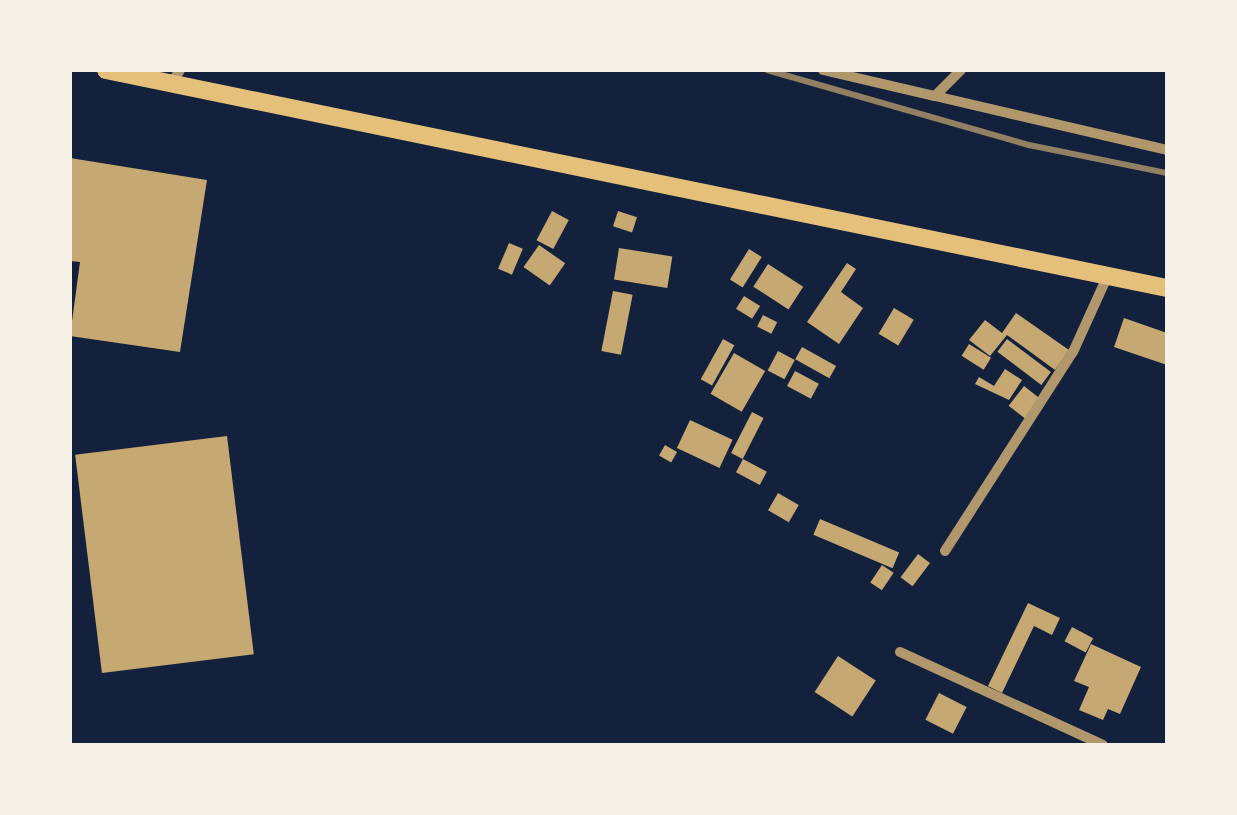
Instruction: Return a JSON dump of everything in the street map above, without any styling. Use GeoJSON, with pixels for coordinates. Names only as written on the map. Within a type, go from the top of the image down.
{"type":"FeatureCollection","features":[{"type":"Feature","properties":{"kind":"main road"},"geometry":{"type":"LineString","coordinates":[[106,70],[176,77],[1167,288]]}},
{"type":"Feature","properties":{"kind":"street"},"geometry":{"type":"LineString","coordinates":[[824,70],[1167,150]]}},
{"type":"Feature","properties":{"kind":"street"},"geometry":{"type":"LineString","coordinates":[[935,96],[961,70]]}},
{"type":"Feature","properties":{"kind":"street"},"geometry":{"type":"LineString","coordinates":[[944,551],[1073,352],[1106,277]]}},
{"type":"Feature","properties":{"kind":"street"},"geometry":{"type":"LineString","coordinates":[[900,652],[1103,745]]}},
{"type":"Feature","properties":{"kind":"building"},"geometry":{"type":"Polygon","coordinates":[[[70,158],[207,180],[180,352],[70,336],[80,262],[70,261],[70,158]]]}},
{"type":"Feature","properties":{"kind":"building"},"geometry":{"type":"Polygon","coordinates":[[[552,211],[569,220],[553,249],[537,240],[552,211]]]}},
{"type":"Feature","properties":{"kind":"building"},"geometry":{"type":"Polygon","coordinates":[[[618,211],[637,217],[632,232],[613,226],[618,211]]]}},
{"type":"Feature","properties":{"kind":"building"},"geometry":{"type":"Polygon","coordinates":[[[509,243],[523,249],[512,275],[498,269],[509,243]]]}},
{"type":"Feature","properties":{"kind":"building"},"geometry":{"type":"Polygon","coordinates":[[[539,245],[565,263],[550,285],[524,267],[539,245]]]}},
{"type":"Feature","properties":{"kind":"building"},"geometry":{"type":"Polygon","coordinates":[[[619,248],[672,256],[667,288],[614,280],[619,248]]]}},
{"type":"Feature","properties":{"kind":"building"},"geometry":{"type":"Polygon","coordinates":[[[749,249],[762,257],[743,287],[730,280],[749,249]]]}},
{"type":"Feature","properties":{"kind":"building"},"geometry":{"type":"Polygon","coordinates":[[[847,263],[856,269],[841,292],[863,308],[839,344],[807,322],[847,263]]]}},
{"type":"Feature","properties":{"kind":"building"},"geometry":{"type":"Polygon","coordinates":[[[768,264],[803,287],[789,310],[753,287],[768,264]]]}},
{"type":"Feature","properties":{"kind":"building"},"geometry":{"type":"Polygon","coordinates":[[[613,291],[633,295],[621,355],[601,351],[613,291]]]}},
{"type":"Feature","properties":{"kind":"building"},"geometry":{"type":"Polygon","coordinates":[[[744,296],[760,306],[752,319],[736,309],[744,296]]]}},
{"type":"Feature","properties":{"kind":"building"},"geometry":{"type":"Polygon","coordinates":[[[894,308],[914,320],[898,346],[879,334],[894,308]]]}},
{"type":"Feature","properties":{"kind":"building"},"geometry":{"type":"Polygon","coordinates":[[[1016,313],[1069,350],[1055,370],[1007,335],[990,356],[969,340],[985,320],[1002,333],[1016,313]]]}},
{"type":"Feature","properties":{"kind":"building"},"geometry":{"type":"Polygon","coordinates":[[[763,315],[777,322],[771,334],[757,327],[763,315]]]}},
{"type":"Feature","properties":{"kind":"building"},"geometry":{"type":"Polygon","coordinates":[[[1124,318],[1167,333],[1167,365],[1114,347],[1124,318]]]}},
{"type":"Feature","properties":{"kind":"building"},"geometry":{"type":"Polygon","coordinates":[[[723,339],[734,345],[712,386],[701,379],[723,339]]]}},
{"type":"Feature","properties":{"kind":"building"},"geometry":{"type":"Polygon","coordinates":[[[1007,339],[1051,372],[1041,385],[997,352],[1007,339]]]}},
{"type":"Feature","properties":{"kind":"building"},"geometry":{"type":"Polygon","coordinates":[[[969,344],[991,358],[984,370],[962,356],[969,344]]]}},
{"type":"Feature","properties":{"kind":"building"},"geometry":{"type":"Polygon","coordinates":[[[802,347],[836,366],[829,378],[795,359],[802,347]]]}},
{"type":"Feature","properties":{"kind":"building"},"geometry":{"type":"Polygon","coordinates":[[[778,351],[795,360],[784,379],[768,370],[778,351]]]}},
{"type":"Feature","properties":{"kind":"building"},"geometry":{"type":"Polygon","coordinates":[[[734,353],[765,371],[742,412],[710,394],[734,353]]]}},
{"type":"Feature","properties":{"kind":"building"},"geometry":{"type":"Polygon","coordinates":[[[1005,369],[1022,380],[1009,400],[975,384],[979,377],[994,386],[1005,369]]]}},
{"type":"Feature","properties":{"kind":"building"},"geometry":{"type":"Polygon","coordinates":[[[795,371],[819,384],[811,399],[787,386],[795,371]]]}},
{"type":"Feature","properties":{"kind":"building"},"geometry":{"type":"Polygon","coordinates":[[[1024,386],[1042,400],[1027,420],[1009,406],[1024,386]]]}},
{"type":"Feature","properties":{"kind":"building"},"geometry":{"type":"Polygon","coordinates":[[[752,412],[764,418],[743,459],[731,453],[752,412]]]}},
{"type":"Feature","properties":{"kind":"building"},"geometry":{"type":"Polygon","coordinates":[[[690,420],[733,440],[719,468],[677,448],[690,420]]]}},
{"type":"Feature","properties":{"kind":"building"},"geometry":{"type":"Polygon","coordinates":[[[227,436],[254,654],[102,673],[75,455],[227,436]]]}},
{"type":"Feature","properties":{"kind":"building"},"geometry":{"type":"Polygon","coordinates":[[[665,445],[677,452],[671,462],[659,455],[665,445]]]}},
{"type":"Feature","properties":{"kind":"building"},"geometry":{"type":"Polygon","coordinates":[[[743,459],[767,472],[760,485],[736,472],[743,459]]]}},
{"type":"Feature","properties":{"kind":"building"},"geometry":{"type":"Polygon","coordinates":[[[778,493],[799,505],[789,522],[768,510],[778,493]]]}},
{"type":"Feature","properties":{"kind":"building"},"geometry":{"type":"Polygon","coordinates":[[[820,519],[899,553],[893,568],[813,535],[820,519]]]}},
{"type":"Feature","properties":{"kind":"building"},"geometry":{"type":"Polygon","coordinates":[[[918,554],[930,563],[913,586],[901,577],[918,554]]]}},
{"type":"Feature","properties":{"kind":"building"},"geometry":{"type":"Polygon","coordinates":[[[882,565],[894,573],[882,590],[870,582],[882,565]]]}},
{"type":"Feature","properties":{"kind":"building"},"geometry":{"type":"Polygon","coordinates":[[[1028,603],[1060,618],[1052,635],[1034,626],[1002,693],[988,686],[1028,603]]]}},
{"type":"Feature","properties":{"kind":"building"},"geometry":{"type":"Polygon","coordinates":[[[1072,627],[1093,638],[1086,652],[1064,641],[1072,627]]]}},
{"type":"Feature","properties":{"kind":"building"},"geometry":{"type":"Polygon","coordinates":[[[1091,644],[1141,667],[1120,714],[1108,709],[1103,720],[1079,710],[1089,687],[1074,681],[1091,644]]]}},
{"type":"Feature","properties":{"kind":"building"},"geometry":{"type":"Polygon","coordinates":[[[838,656],[876,681],[852,717],[815,692],[838,656]]]}},
{"type":"Feature","properties":{"kind":"building"},"geometry":{"type":"Polygon","coordinates":[[[939,693],[967,707],[953,734],[925,720],[939,693]]]}},
{"type":"Feature","properties":{"kind":"railway"},"geometry":{"type":"LineString","coordinates":[[767,70],[1029,145],[1167,173]]}}]}
